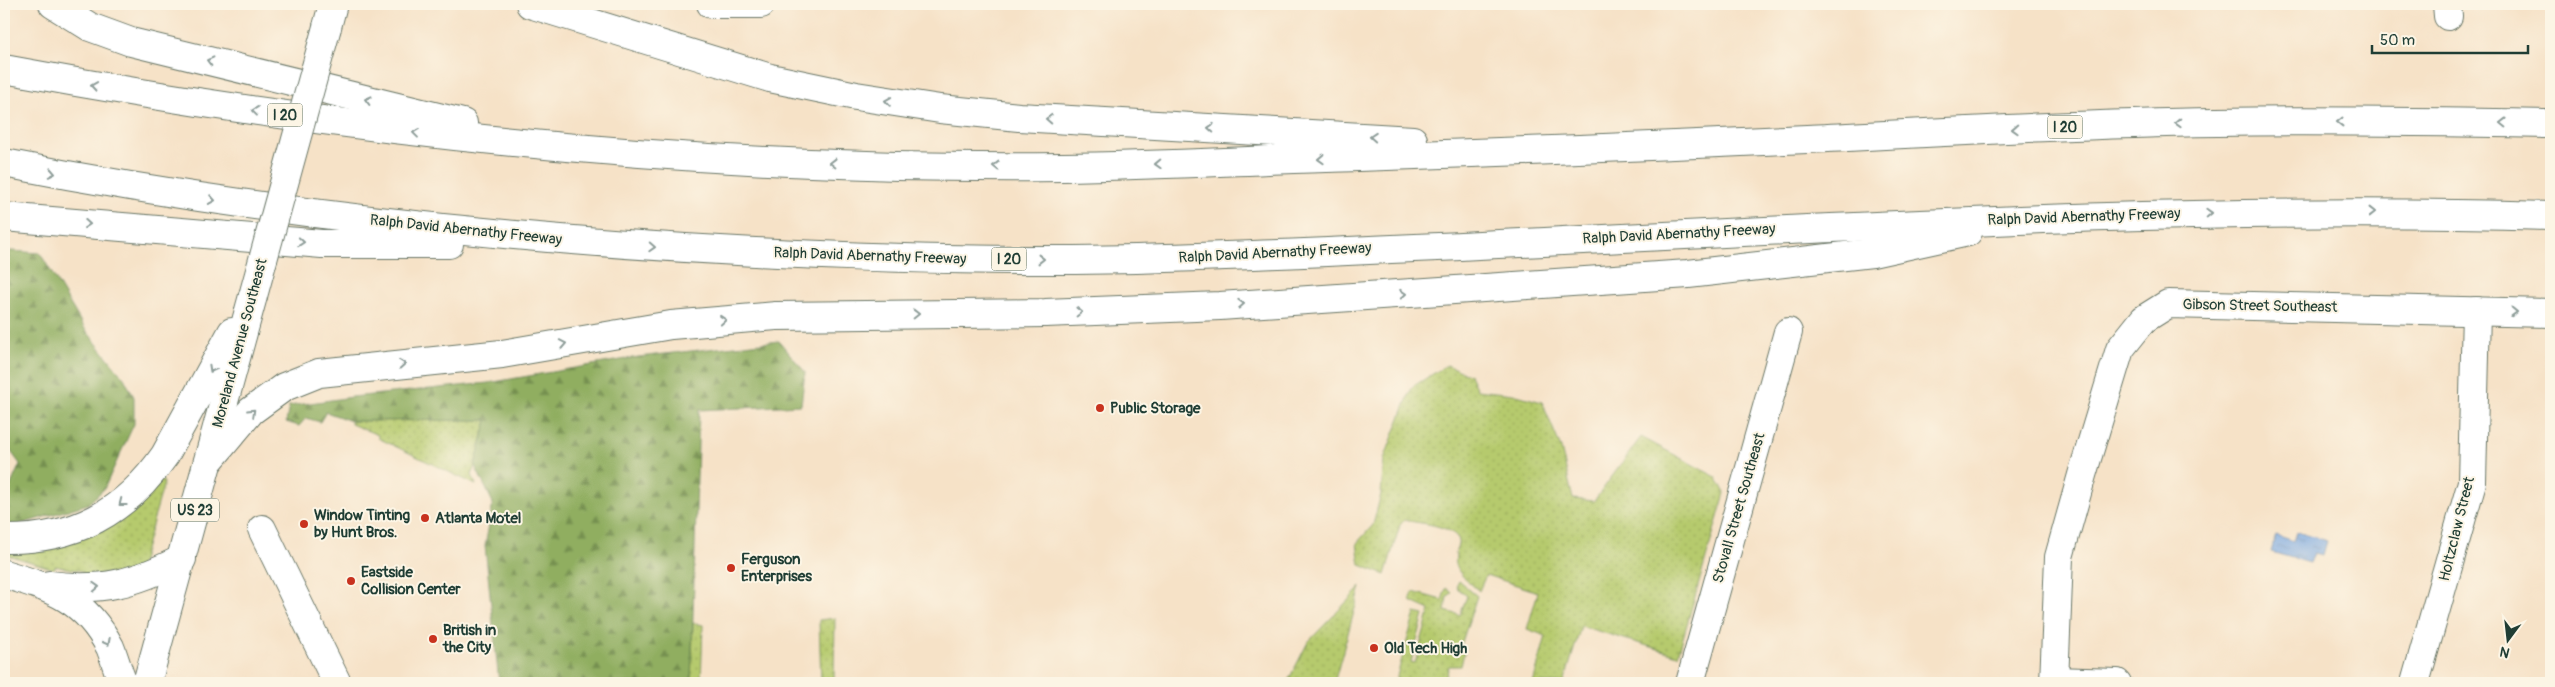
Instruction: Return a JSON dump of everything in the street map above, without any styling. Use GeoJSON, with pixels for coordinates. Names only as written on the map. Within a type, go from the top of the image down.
{"type":"FeatureCollection","features":[{"type":"Feature","properties":{"kind":"main road"},"geometry":{"type":"LineString","coordinates":[[53,4],[90,27],[131,42],[568,149]]}},
{"type":"Feature","properties":{"kind":"main road"},"geometry":{"type":"LineString","coordinates":[[530,4],[770,78],[856,96],[940,109],[1019,117],[1579,150]]}},
{"type":"Feature","properties":{"kind":"main road"},"geometry":{"type":"LineString","coordinates":[[711,4],[762,4]]}},
{"type":"Feature","properties":{"kind":"main road","name":"Moreland Avenue Southeast"},"geometry":{"type":"LineString","coordinates":[[147,683],[253,296],[328,12]]}},
{"type":"Feature","properties":{"kind":"main road","name":"I 20"},"geometry":{"type":"LineString","coordinates":[[4,70],[237,109],[445,136],[568,149],[816,162],[1062,167],[1579,150],[2205,122],[2551,124]]}},
{"type":"Feature","properties":{"kind":"main road","name":"Ralph David Abernathy Freeway"},"geometry":{"type":"LineString","coordinates":[[4,163],[100,182],[233,203],[430,227],[612,245],[906,259],[1162,258],[2020,219],[2223,213],[2408,212],[2551,216]]}},
{"type":"Feature","properties":{"kind":"main road"},"geometry":{"type":"LineString","coordinates":[[4,217],[322,244],[612,245]]}},
{"type":"Feature","properties":{"kind":"main road"},"geometry":{"type":"LineString","coordinates":[[208,462],[251,411],[290,384],[329,370],[475,357],[671,325],[776,316],[1097,312],[1302,301],[1688,274],[1872,253],[1930,242],[2020,219]]}},
{"type":"Feature","properties":{"kind":"main road"},"geometry":{"type":"LineString","coordinates":[[4,539],[47,537],[70,531],[112,510],[141,486],[165,455],[253,296]]}},
{"type":"Feature","properties":{"kind":"main road","name":"Gibson Street Southeast"},"geometry":{"type":"LineString","coordinates":[[2054,682],[2059,557],[2120,349],[2144,319],[2168,304],[2551,313]]}},
{"type":"Feature","properties":{"kind":"main road","name":"Holtzclaw Street"},"geometry":{"type":"LineString","coordinates":[[2415,683],[2472,482],[2476,311]]}},
{"type":"Feature","properties":{"kind":"main road","name":"Stovall Street Southeast"},"geometry":{"type":"LineString","coordinates":[[1690,683],[1788,332]]}},
{"type":"Feature","properties":{"kind":"main road"},"geometry":{"type":"LineString","coordinates":[[262,529],[337,683]]}},
{"type":"Feature","properties":{"kind":"main road"},"geometry":{"type":"LineString","coordinates":[[30,582],[76,588],[127,583],[152,574],[182,559]]}},
{"type":"Feature","properties":{"kind":"main road"},"geometry":{"type":"LineString","coordinates":[[4,574],[62,595],[84,609],[98,625],[111,650],[124,683]]}},
{"type":"Feature","properties":{"kind":"main road"},"geometry":{"type":"LineString","coordinates":[[2054,682],[2118,683]]}},
{"type":"Feature","properties":{"kind":"green space"},"geometry":{"type":"Polygon","coordinates":[[[11,251],[40,253],[85,329],[124,378],[134,397],[134,424],[104,489],[88,504],[14,526],[4,522],[4,500],[20,464],[9,449],[4,448],[4,253],[11,251]]]}},
{"type":"Feature","properties":{"kind":"green space"},"geometry":{"type":"Polygon","coordinates":[[[779,341],[805,372],[801,405],[699,410],[691,683],[499,683],[485,546],[493,503],[475,466],[487,420],[351,421],[326,412],[320,422],[306,418],[299,426],[286,422],[289,406],[352,397],[488,383],[638,357],[779,341]]]}},
{"type":"Feature","properties":{"kind":"green space"},"geometry":{"type":"Polygon","coordinates":[[[1447,365],[1470,375],[1477,390],[1513,394],[1542,402],[1561,448],[1573,499],[1594,501],[1641,437],[1716,477],[1725,493],[1678,655],[1581,626],[1564,683],[1533,683],[1546,636],[1527,629],[1538,592],[1486,575],[1479,591],[1465,579],[1458,569],[1456,558],[1459,540],[1455,535],[1442,528],[1404,520],[1400,525],[1385,575],[1360,565],[1357,543],[1373,525],[1381,494],[1384,459],[1412,387],[1447,365]]]}},
{"type":"Feature","properties":{"kind":"green space"},"geometry":{"type":"Polygon","coordinates":[[[487,420],[472,475],[476,485],[378,438],[378,435],[351,424],[351,421],[487,420]]]}},
{"type":"Feature","properties":{"kind":"green space"},"geometry":{"type":"Polygon","coordinates":[[[162,480],[164,483],[139,571],[82,577],[82,571],[55,566],[54,569],[4,554],[4,550],[162,480]]]}},
{"type":"Feature","properties":{"kind":"green space"},"geometry":{"type":"Polygon","coordinates":[[[1459,581],[1477,596],[1461,645],[1465,648],[1461,666],[1449,666],[1444,683],[1395,683],[1415,613],[1424,615],[1411,662],[1415,663],[1430,610],[1410,601],[1413,592],[1442,600],[1446,588],[1452,593],[1447,597],[1445,611],[1460,615],[1467,596],[1456,587],[1459,581]]]}},
{"type":"Feature","properties":{"kind":"green space"},"geometry":{"type":"Polygon","coordinates":[[[1361,587],[1334,683],[1287,683],[1308,642],[1361,587]]]}},
{"type":"Feature","properties":{"kind":"green space"},"geometry":{"type":"Polygon","coordinates":[[[835,618],[834,683],[821,683],[819,620],[835,618]]]}},
{"type":"Feature","properties":{"kind":"green space"},"geometry":{"type":"Polygon","coordinates":[[[693,623],[703,625],[701,683],[691,683],[693,623]]]}},
{"type":"Feature","properties":{"kind":"water"},"geometry":{"type":"Polygon","coordinates":[[[2297,532],[2327,541],[2323,555],[2314,553],[2310,563],[2271,552],[2276,535],[2294,541],[2297,532]]]}},
{"type":"Feature","properties":{"kind":"place","name":"Public Storage"},"geometry":{"type":"Point","coordinates":[1100,408]}},
{"type":"Feature","properties":{"kind":"place","name":"Atlanta Motel"},"geometry":{"type":"Point","coordinates":[425,518]}},
{"type":"Feature","properties":{"kind":"place","name":"Window Tinting by Hunt Bros."},"geometry":{"type":"Point","coordinates":[304,524]}},
{"type":"Feature","properties":{"kind":"place","name":"Ferguson Enterprises"},"geometry":{"type":"Point","coordinates":[731,568]}},
{"type":"Feature","properties":{"kind":"place","name":"Eastside Collision Center"},"geometry":{"type":"Point","coordinates":[351,581]}},
{"type":"Feature","properties":{"kind":"place","name":"British in the City"},"geometry":{"type":"Point","coordinates":[433,639]}},
{"type":"Feature","properties":{"kind":"place","name":"Old Tech High"},"geometry":{"type":"Point","coordinates":[1374,648]}}]}
